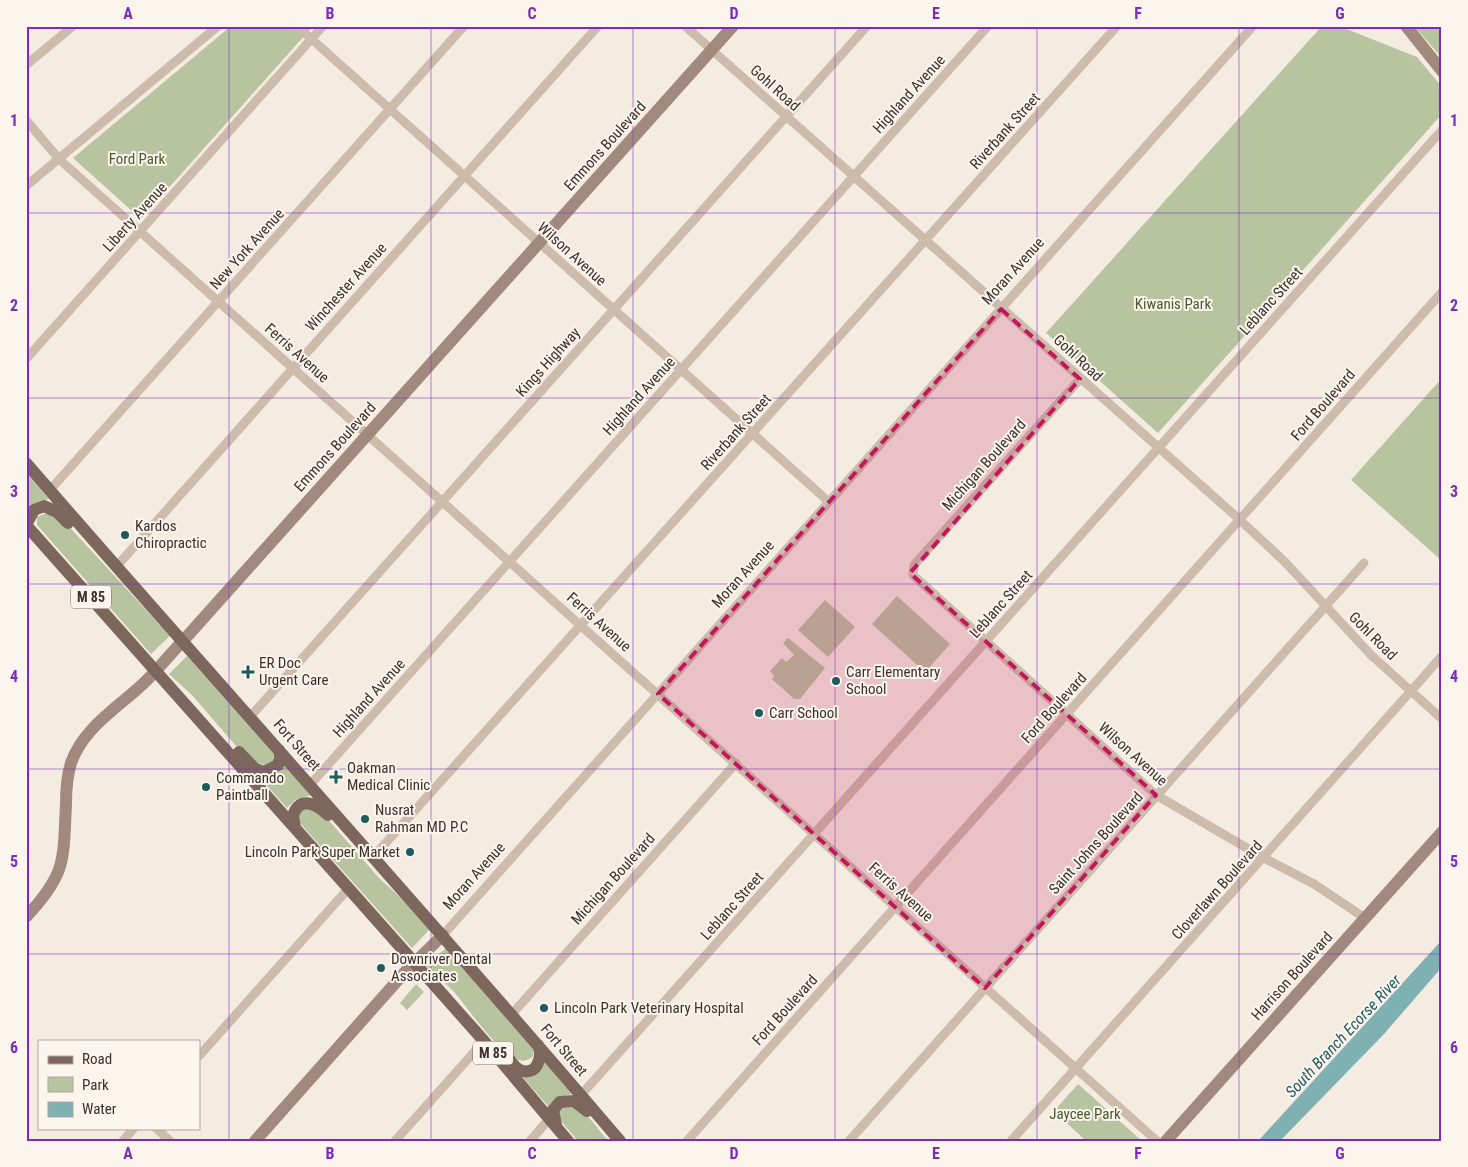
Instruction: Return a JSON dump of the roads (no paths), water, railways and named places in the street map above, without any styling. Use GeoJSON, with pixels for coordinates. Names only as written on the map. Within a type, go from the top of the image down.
{"type":"FeatureCollection","features":[{"type":"Feature","properties":{"kind":"main road","name":"Fort Street"},"geometry":{"type":"LineString","coordinates":[[26,463],[443,935],[620,1141]]}},
{"type":"Feature","properties":{"kind":"main road"},"geometry":{"type":"LineString","coordinates":[[26,525],[34,510],[44,506],[51,507],[108,566],[117,568]]}},
{"type":"Feature","properties":{"kind":"main road","name":"M 85"},"geometry":{"type":"LineString","coordinates":[[26,525],[291,821],[348,889],[484,1041],[568,1141]]}},
{"type":"Feature","properties":{"kind":"main road"},"geometry":{"type":"LineString","coordinates":[[188,706],[205,714],[251,765],[260,771],[269,771],[275,768],[280,761],[279,750]]}},
{"type":"Feature","properties":{"kind":"main road"},"geometry":{"type":"LineString","coordinates":[[291,821],[300,804],[306,802],[315,804],[367,858],[378,861]]}},
{"type":"Feature","properties":{"kind":"main road"},"geometry":{"type":"LineString","coordinates":[[426,977],[451,992],[518,1069],[526,1071],[539,1062],[542,1054],[537,1043]]}},
{"type":"Feature","properties":{"kind":"main road"},"geometry":{"type":"LineString","coordinates":[[559,1130],[553,1110],[560,1102],[574,1101],[581,1104],[613,1141]]}},
{"type":"Feature","properties":{"kind":"street"},"geometry":{"type":"LineString","coordinates":[[26,65],[74,26]]}},
{"type":"Feature","properties":{"kind":"street"},"geometry":{"type":"LineString","coordinates":[[26,186],[218,26]]}},
{"type":"Feature","properties":{"kind":"street","name":"Wilson Avenue"},"geometry":{"type":"LineString","coordinates":[[297,26],[829,502]]}},
{"type":"Feature","properties":{"kind":"street","name":"Liberty Avenue"},"geometry":{"type":"LineString","coordinates":[[26,359],[324,26]]}},
{"type":"Feature","properties":{"kind":"street","name":"New York Avenue"},"geometry":{"type":"LineString","coordinates":[[50,490],[464,26]]}},
{"type":"Feature","properties":{"kind":"street","name":"Winchester Avenue"},"geometry":{"type":"LineString","coordinates":[[117,568],[598,26]]}},
{"type":"Feature","properties":{"kind":"street","name":"Gohl Road"},"geometry":{"type":"LineString","coordinates":[[685,26],[1240,520],[1284,562],[1371,655],[1442,719]]}},
{"type":"Feature","properties":{"kind":"street","name":"Emmons Boulevard"},"geometry":{"type":"LineString","coordinates":[[26,917],[47,894],[60,869],[65,848],[68,774],[76,752],[91,730],[156,670],[734,26]]}},
{"type":"Feature","properties":{"kind":"street","name":"Kings Highway"},"geometry":{"type":"LineString","coordinates":[[250,717],[867,26]]}},
{"type":"Feature","properties":{"kind":"street","name":"Highland Avenue"},"geometry":{"type":"LineString","coordinates":[[310,785],[988,26]]}},
{"type":"Feature","properties":{"kind":"street","name":"Riverbank Street"},"geometry":{"type":"LineString","coordinates":[[378,861],[582,626],[1117,26]]}},
{"type":"Feature","properties":{"kind":"street","name":"Moran Avenue"},"geometry":{"type":"LineString","coordinates":[[255,1141],[414,963],[443,935],[1253,26]]}},
{"type":"Feature","properties":{"kind":"street"},"geometry":{"type":"LineString","coordinates":[[1406,26],[1442,71]]}},
{"type":"Feature","properties":{"kind":"street","name":"Ferris Avenue"},"geometry":{"type":"LineString","coordinates":[[26,120],[59,159],[814,834],[896,905],[985,988],[1157,1141]]}},
{"type":"Feature","properties":{"kind":"street","name":"Leblanc Street"},"geometry":{"type":"LineString","coordinates":[[581,1095],[1442,130]]}},
{"type":"Feature","properties":{"kind":"street","name":"Ford Boulevard"},"geometry":{"type":"LineString","coordinates":[[687,1141],[1442,292]]}},
{"type":"Feature","properties":{"kind":"street","name":"Michigan Boulevard"},"geometry":{"type":"LineString","coordinates":[[912,572],[914,565],[1080,378]]}},
{"type":"Feature","properties":{"kind":"street","name":"Saint Johns Boulevard"},"geometry":{"type":"LineString","coordinates":[[849,1141],[1364,563]]}},
{"type":"Feature","properties":{"kind":"street","name":"Wilson Avenue"},"geometry":{"type":"LineString","coordinates":[[912,572],[916,579],[1156,795],[1264,858],[1314,884],[1365,918]]}},
{"type":"Feature","properties":{"kind":"street","name":"Cloverlawn Boulevard"},"geometry":{"type":"LineString","coordinates":[[1011,1141],[1442,656]]}},
{"type":"Feature","properties":{"kind":"street","name":"Michigan Boulevard"},"geometry":{"type":"LineString","coordinates":[[512,1014],[736,763]]}},
{"type":"Feature","properties":{"kind":"street","name":"Harrison Boulevard"},"geometry":{"type":"LineString","coordinates":[[1166,1141],[1442,832]]}},
{"type":"Feature","properties":{"kind":"street"},"geometry":{"type":"LineString","coordinates":[[200,1055],[348,889]]}},
{"type":"Feature","properties":{"kind":"street"},"geometry":{"type":"LineString","coordinates":[[395,1141],[484,1041]]}},
{"type":"Feature","properties":{"kind":"street"},"geometry":{"type":"LineString","coordinates":[[530,1141],[549,1120]]}},
{"type":"Feature","properties":{"kind":"street"},"geometry":{"type":"LineString","coordinates":[[123,1141],[132,1130]]}},
{"type":"Feature","properties":{"kind":"street"},"geometry":{"type":"LineString","coordinates":[[158,1130],[170,1141]]}},
{"type":"Feature","properties":{"kind":"water"},"geometry":{"type":"Polygon","coordinates":[[[1442,940],[1442,967],[1384,1034],[1280,1141],[1258,1141],[1442,940]]]}},
{"type":"Feature","properties":{"kind":"place","name":"Kardos Chiropractic"},"geometry":{"type":"Point","coordinates":[125,535]}},
{"type":"Feature","properties":{"kind":"place","name":"ER Doc Urgent Care"},"geometry":{"type":"Point","coordinates":[248,672]}},
{"type":"Feature","properties":{"kind":"place","name":"Carr Elementary School"},"geometry":{"type":"Point","coordinates":[836,681]}},
{"type":"Feature","properties":{"kind":"place","name":"Carr School"},"geometry":{"type":"Point","coordinates":[759,713]}},
{"type":"Feature","properties":{"kind":"place","name":"Oakman Medical Clinic"},"geometry":{"type":"Point","coordinates":[336,777]}},
{"type":"Feature","properties":{"kind":"place","name":"Commando Paintball"},"geometry":{"type":"Point","coordinates":[206,787]}},
{"type":"Feature","properties":{"kind":"place","name":"Nusrat Rahman MD P.C"},"geometry":{"type":"Point","coordinates":[365,819]}},
{"type":"Feature","properties":{"kind":"place","name":"Lincoln Park Super Market"},"geometry":{"type":"Point","coordinates":[410,852]}},
{"type":"Feature","properties":{"kind":"place","name":"Downriver Dental Associates"},"geometry":{"type":"Point","coordinates":[381,968]}},
{"type":"Feature","properties":{"kind":"place","name":"Lincoln Park Veterinary Hospital"},"geometry":{"type":"Point","coordinates":[544,1008]}},
{"type":"Feature","properties":{"kind":"park label","name":"Ford Park"},"geometry":{"type":"Point","coordinates":[137,159]}},
{"type":"Feature","properties":{"kind":"park label","name":"Kiwanis Park"},"geometry":{"type":"Point","coordinates":[1173,304]}},
{"type":"Feature","properties":{"kind":"park label","name":"Jaycee Park"},"geometry":{"type":"Point","coordinates":[1085,1114]}},
{"type":"Feature","properties":{"kind":"water label","name":"South Branch Ecorse River"},"geometry":{"type":"Point","coordinates":[1343,1036]}}]}
